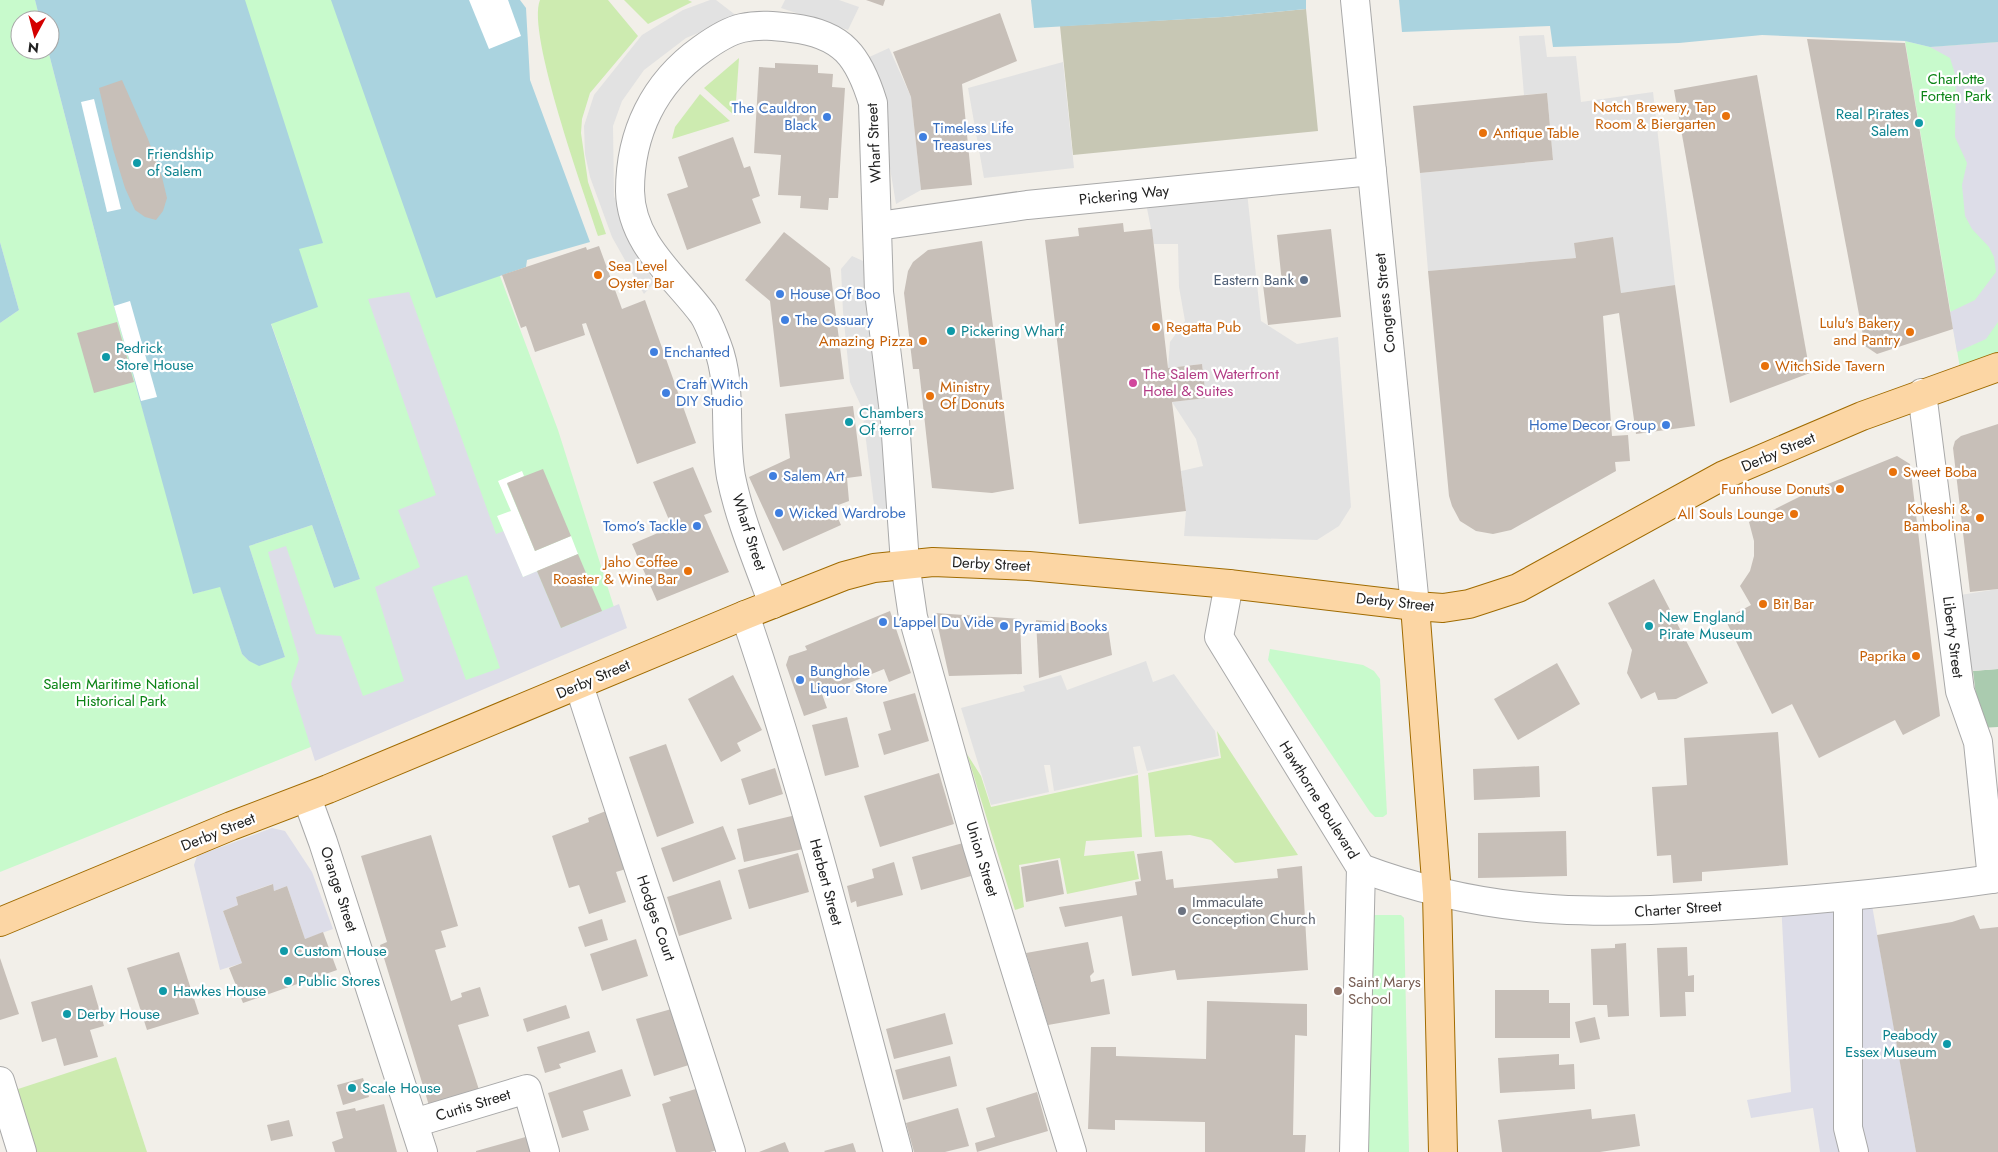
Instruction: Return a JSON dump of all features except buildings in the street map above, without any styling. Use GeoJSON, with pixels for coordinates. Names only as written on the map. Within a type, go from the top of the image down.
{"type":"FeatureCollection","features":[{"type":"Feature","properties":{"kind":"main road","name":"Derby Street"},"geometry":{"type":"LineString","coordinates":[[0,922],[230,826],[307,798],[745,615],[844,576],[874,568],[905,563],[970,562],[1230,584],[1415,606],[1443,608],[1469,604],[1518,588],[1724,475],[1862,416],[1998,367]]}},
{"type":"Feature","properties":{"kind":"main road"},"geometry":{"type":"LineString","coordinates":[[1415,606],[1437,894],[1444,1152]]}},
{"type":"Feature","properties":{"kind":"street","name":"Congress Street"},"geometry":{"type":"LineString","coordinates":[[1355,0],[1415,606]]}},
{"type":"Feature","properties":{"kind":"street","name":"Wharf Street"},"geometry":{"type":"LineString","coordinates":[[773,604],[740,513],[731,475],[726,381],[718,347],[705,317],[649,250],[635,220],[630,194],[632,159],[641,125],[659,91],[680,64],[711,42],[741,28],[773,25],[802,29],[829,37],[850,51],[864,74],[873,103],[879,292],[895,421],[905,563]]}},
{"type":"Feature","properties":{"kind":"street","name":"Pickering Way"},"geometry":{"type":"LineString","coordinates":[[878,226],[1027,205],[1372,171]]}},
{"type":"Feature","properties":{"kind":"street","name":"Liberty Street"},"geometry":{"type":"LineString","coordinates":[[1922,394],[1960,691],[1978,742],[1995,878]]}},
{"type":"Feature","properties":{"kind":"street","name":"Union Street"},"geometry":{"type":"LineString","coordinates":[[905,563],[913,617],[922,652],[977,845],[1072,1152]]}},
{"type":"Feature","properties":{"kind":"street","name":"Hawthorne Boulevard"},"geometry":{"type":"LineString","coordinates":[[1230,584],[1219,637],[1362,868],[1354,1152]]}},
{"type":"Feature","properties":{"kind":"street","name":"Herbert Street"},"geometry":{"type":"LineString","coordinates":[[745,615],[778,711],[809,816],[898,1152]]}},
{"type":"Feature","properties":{"kind":"street","name":"Hodges Court"},"geometry":{"type":"LineString","coordinates":[[579,685],[630,846],[666,946],[731,1152]]}},
{"type":"Feature","properties":{"kind":"street","name":"Orange Street"},"geometry":{"type":"LineString","coordinates":[[307,798],[323,842],[423,1152]]}},
{"type":"Feature","properties":{"kind":"street","name":"Charter Street"},"geometry":{"type":"LineString","coordinates":[[1362,868],[1437,894],[1489,904],[1546,910],[1600,912],[1654,911],[1848,897],[1995,878]]}},
{"type":"Feature","properties":{"kind":"street"},"geometry":{"type":"LineString","coordinates":[[1848,897],[1848,1128],[1854,1152]]}},
{"type":"Feature","properties":{"kind":"street"},"geometry":{"type":"LineString","coordinates":[[0,1081],[22,1152]]}},
{"type":"Feature","properties":{"kind":"street","name":"Curtis Street"},"geometry":{"type":"LineString","coordinates":[[414,1123],[527,1089],[545,1152]]}},
{"type":"Feature","properties":{"kind":"shaded area"},"geometry":{"type":"Polygon","coordinates":[[[710,0],[716,0],[742,20],[723,23],[686,38],[644,70],[622,101],[613,126],[614,196],[623,222],[654,283],[644,294],[612,237],[590,177],[585,154],[584,126],[594,95],[642,35],[683,10],[710,0]]]}},
{"type":"Feature","properties":{"kind":"shaded area"},"geometry":{"type":"Polygon","coordinates":[[[785,0],[839,0],[859,7],[848,30],[781,8],[785,0]]]}},
{"type":"Feature","properties":{"kind":"shaded area"},"geometry":{"type":"Polygon","coordinates":[[[1306,9],[1318,131],[1073,155],[1060,26],[1223,17],[1306,9]]]}},
{"type":"Feature","properties":{"kind":"shaded area"},"geometry":{"type":"Polygon","coordinates":[[[1544,35],[1547,57],[1576,56],[1581,102],[1653,92],[1675,285],[1621,293],[1612,237],[1575,243],[1576,258],[1428,271],[1420,173],[1553,160],[1547,93],[1524,95],[1519,36],[1544,35]]]}},
{"type":"Feature","properties":{"kind":"shaded area"},"geometry":{"type":"Polygon","coordinates":[[[1998,42],[1998,322],[1986,339],[1957,352],[1950,312],[1975,300],[1996,272],[1994,257],[1989,247],[1972,229],[1965,216],[1962,185],[1967,163],[1955,137],[1956,77],[1950,58],[1930,47],[1998,42]]]}},
{"type":"Feature","properties":{"kind":"shaded area"},"geometry":{"type":"Polygon","coordinates":[[[889,48],[911,97],[921,190],[896,204],[888,156],[865,59],[889,48]]]}},
{"type":"Feature","properties":{"kind":"shaded area"},"geometry":{"type":"Polygon","coordinates":[[[1063,62],[1074,168],[984,178],[968,88],[1063,62]]]}},
{"type":"Feature","properties":{"kind":"shaded area"},"geometry":{"type":"Polygon","coordinates":[[[1246,183],[1261,321],[1297,344],[1338,337],[1351,507],[1339,526],[1317,540],[1184,536],[1186,511],[1181,471],[1203,466],[1196,439],[1172,402],[1206,398],[1202,364],[1168,368],[1170,342],[1185,321],[1179,287],[1178,244],[1154,244],[1144,193],[1246,183]]]}},
{"type":"Feature","properties":{"kind":"shaded area"},"geometry":{"type":"Polygon","coordinates":[[[852,256],[872,265],[890,512],[875,513],[862,408],[850,382],[841,269],[852,256]]]}},
{"type":"Feature","properties":{"kind":"shaded area"},"geometry":{"type":"Polygon","coordinates":[[[409,292],[496,534],[504,531],[523,577],[537,571],[561,628],[619,604],[627,628],[315,761],[291,684],[299,659],[268,552],[286,546],[316,634],[341,636],[363,696],[404,681],[375,587],[420,567],[398,510],[436,495],[368,299],[409,292]],[[467,575],[432,587],[466,680],[500,668],[467,575]]]}},
{"type":"Feature","properties":{"kind":"shaded area"},"geometry":{"type":"Polygon","coordinates":[[[1998,589],[1998,669],[1957,672],[1948,597],[1998,589]]]}},
{"type":"Feature","properties":{"kind":"shaded area"},"geometry":{"type":"Polygon","coordinates":[[[1146,661],[1153,682],[1174,674],[1215,731],[1219,756],[1147,771],[1140,746],[1133,747],[1138,773],[1054,791],[1050,765],[1044,765],[1049,792],[991,805],[961,708],[1025,691],[1023,686],[1061,675],[1067,690],[1146,661]]]}},
{"type":"Feature","properties":{"kind":"shaded area"},"geometry":{"type":"Polygon","coordinates":[[[272,828],[285,831],[312,872],[333,929],[305,939],[287,886],[274,891],[272,884],[236,897],[238,905],[223,911],[242,963],[220,970],[194,865],[197,856],[272,828]]]}},
{"type":"Feature","properties":{"kind":"shaded area"},"geometry":{"type":"Polygon","coordinates":[[[1870,894],[1916,1152],[1820,1152],[1813,1108],[1751,1118],[1747,1100],[1791,1092],[1781,902],[1870,894]]]}},
{"type":"Feature","properties":{"kind":"green space","name":"Salem Maritime National Historical Park"},"geometry":{"type":"Polygon","coordinates":[[[0,0],[35,0],[38,10],[10,10],[10,60],[51,60],[114,306],[194,594],[220,586],[242,654],[249,661],[259,665],[285,657],[249,546],[312,525],[334,588],[360,579],[271,323],[310,282],[203,0],[396,0],[558,430],[619,623],[0,872],[0,323],[19,310],[0,242],[0,0]]]}},
{"type":"Feature","properties":{"kind":"green space"},"geometry":{"type":"Polygon","coordinates":[[[540,0],[608,0],[638,36],[590,93],[582,119],[581,133],[588,182],[606,234],[598,236],[559,115],[541,45],[538,18],[540,0]]]}},
{"type":"Feature","properties":{"kind":"green space"},"geometry":{"type":"Polygon","coordinates":[[[624,0],[688,0],[692,2],[648,24],[624,0]]]}},
{"type":"Feature","properties":{"kind":"green space","name":"Charlotte Forten Park"},"geometry":{"type":"Polygon","coordinates":[[[1905,41],[1930,47],[1998,42],[1998,367],[1962,380],[1905,41]]]}},
{"type":"Feature","properties":{"kind":"green space"},"geometry":{"type":"Polygon","coordinates":[[[739,58],[735,116],[704,88],[739,58]]]}},
{"type":"Feature","properties":{"kind":"green space"},"geometry":{"type":"Polygon","coordinates":[[[700,94],[730,121],[672,139],[675,127],[700,94]]]}},
{"type":"Feature","properties":{"kind":"green space"},"geometry":{"type":"Polygon","coordinates":[[[1270,649],[1363,665],[1374,671],[1380,679],[1387,814],[1383,817],[1375,817],[1370,812],[1268,660],[1270,649]]]}},
{"type":"Feature","properties":{"kind":"green space"},"geometry":{"type":"Polygon","coordinates":[[[1998,669],[1998,727],[1980,728],[1973,671],[1998,669]]]}},
{"type":"Feature","properties":{"kind":"green space"},"geometry":{"type":"Polygon","coordinates":[[[1217,731],[1298,855],[1235,863],[1211,840],[1190,835],[1155,837],[1148,773],[1221,758],[1217,731]]]}},
{"type":"Feature","properties":{"kind":"green space"},"geometry":{"type":"Polygon","coordinates":[[[967,754],[981,776],[991,807],[1138,775],[1142,837],[1086,841],[1084,856],[1134,851],[1139,879],[1067,894],[1060,858],[1019,865],[1024,907],[1015,910],[967,754]]]}},
{"type":"Feature","properties":{"kind":"green space"},"geometry":{"type":"Polygon","coordinates":[[[1374,915],[1401,915],[1404,918],[1409,1152],[1368,1152],[1374,915]]]}},
{"type":"Feature","properties":{"kind":"green space"},"geometry":{"type":"Polygon","coordinates":[[[116,1057],[147,1152],[34,1152],[15,1090],[116,1057]]]}},
{"type":"Feature","properties":{"kind":"water"},"geometry":{"type":"Polygon","coordinates":[[[35,0],[245,0],[323,243],[299,249],[318,307],[271,324],[360,579],[334,588],[312,525],[249,546],[285,657],[259,666],[249,661],[242,654],[220,587],[193,594],[114,306],[51,60],[60,60],[60,10],[38,10],[35,0]]]}},
{"type":"Feature","properties":{"kind":"water"},"geometry":{"type":"Polygon","coordinates":[[[331,0],[520,0],[526,8],[530,80],[590,242],[527,260],[526,267],[436,298],[331,0]]]}},
{"type":"Feature","properties":{"kind":"water"},"geometry":{"type":"Polygon","coordinates":[[[1031,0],[1306,0],[1306,9],[1223,17],[1034,28],[1031,0]]]}},
{"type":"Feature","properties":{"kind":"water"},"geometry":{"type":"Polygon","coordinates":[[[1399,0],[1998,0],[1998,42],[1930,47],[1905,41],[1762,35],[1679,43],[1553,47],[1550,26],[1402,32],[1399,0]]]}},
{"type":"Feature","properties":{"kind":"water"},"geometry":{"type":"Polygon","coordinates":[[[0,242],[19,310],[0,323],[0,242]]]}},
{"type":"Feature","properties":{"kind":"pier"},"geometry":{"type":"Polygon","coordinates":[[[469,0],[508,0],[521,36],[489,49],[469,0]]]}},
{"type":"Feature","properties":{"kind":"pier"},"geometry":{"type":"Polygon","coordinates":[[[94,99],[121,209],[107,212],[81,102],[94,99]]]}},
{"type":"Feature","properties":{"kind":"pier"},"geometry":{"type":"Polygon","coordinates":[[[130,301],[157,397],[141,401],[114,306],[130,301]]]}},
{"type":"Feature","properties":{"kind":"pier"},"geometry":{"type":"Polygon","coordinates":[[[522,471],[524,476],[507,484],[535,551],[571,536],[578,554],[523,577],[497,516],[511,511],[498,481],[522,471]]]}},
{"type":"Feature","properties":{"kind":"place","name":"Notch Brewery, Tap Room & Biergarten"},"geometry":{"type":"Point","coordinates":[1726,116]}},
{"type":"Feature","properties":{"kind":"place","name":"The Cauldron Black"},"geometry":{"type":"Point","coordinates":[827,117]}},
{"type":"Feature","properties":{"kind":"place","name":"Real Pirates Salem"},"geometry":{"type":"Point","coordinates":[1919,123]}},
{"type":"Feature","properties":{"kind":"place","name":"Antique Table"},"geometry":{"type":"Point","coordinates":[1483,133]}},
{"type":"Feature","properties":{"kind":"place","name":"Timeless Life Treasures"},"geometry":{"type":"Point","coordinates":[923,137]}},
{"type":"Feature","properties":{"kind":"place","name":"Friendship of Salem"},"geometry":{"type":"Point","coordinates":[137,163]}},
{"type":"Feature","properties":{"kind":"place","name":"Sea Level Oyster Bar"},"geometry":{"type":"Point","coordinates":[598,275]}},
{"type":"Feature","properties":{"kind":"place","name":"Eastern Bank"},"geometry":{"type":"Point","coordinates":[1304,280]}},
{"type":"Feature","properties":{"kind":"place","name":"House Of Boo"},"geometry":{"type":"Point","coordinates":[780,294]}},
{"type":"Feature","properties":{"kind":"place","name":"The Ossuary"},"geometry":{"type":"Point","coordinates":[785,320]}},
{"type":"Feature","properties":{"kind":"place","name":"Regatta Pub"},"geometry":{"type":"Point","coordinates":[1156,327]}},
{"type":"Feature","properties":{"kind":"place","name":"Pickering Wharf"},"geometry":{"type":"Point","coordinates":[951,331]}},
{"type":"Feature","properties":{"kind":"place","name":"Lulu's Bakery and Pantry"},"geometry":{"type":"Point","coordinates":[1910,332]}},
{"type":"Feature","properties":{"kind":"place","name":"Amazing Pizza"},"geometry":{"type":"Point","coordinates":[923,341]}},
{"type":"Feature","properties":{"kind":"place","name":"Enchanted"},"geometry":{"type":"Point","coordinates":[654,352]}},
{"type":"Feature","properties":{"kind":"place","name":"Pedrick Store House"},"geometry":{"type":"Point","coordinates":[106,357]}},
{"type":"Feature","properties":{"kind":"place","name":"WitchSide Tavern"},"geometry":{"type":"Point","coordinates":[1765,366]}},
{"type":"Feature","properties":{"kind":"place","name":"The Salem Waterfront Hotel & Suites"},"geometry":{"type":"Point","coordinates":[1133,383]}},
{"type":"Feature","properties":{"kind":"place","name":"Craft Witch DIY Studio"},"geometry":{"type":"Point","coordinates":[666,393]}},
{"type":"Feature","properties":{"kind":"place","name":"Ministry Of Donuts"},"geometry":{"type":"Point","coordinates":[930,396]}},
{"type":"Feature","properties":{"kind":"place","name":"Chambers Of terror"},"geometry":{"type":"Point","coordinates":[849,422]}},
{"type":"Feature","properties":{"kind":"place","name":"Home Decor Group"},"geometry":{"type":"Point","coordinates":[1666,425]}},
{"type":"Feature","properties":{"kind":"place","name":"Sweet Boba"},"geometry":{"type":"Point","coordinates":[1893,472]}},
{"type":"Feature","properties":{"kind":"place","name":"Salem Art"},"geometry":{"type":"Point","coordinates":[773,476]}},
{"type":"Feature","properties":{"kind":"place","name":"Funhouse Donuts"},"geometry":{"type":"Point","coordinates":[1840,489]}},
{"type":"Feature","properties":{"kind":"place","name":"Wicked Wardrobe"},"geometry":{"type":"Point","coordinates":[779,513]}},
{"type":"Feature","properties":{"kind":"place","name":"All Souls Lounge"},"geometry":{"type":"Point","coordinates":[1794,514]}},
{"type":"Feature","properties":{"kind":"place","name":"Kokeshi & Bambolina"},"geometry":{"type":"Point","coordinates":[1980,518]}},
{"type":"Feature","properties":{"kind":"place","name":"Tomo’s Tackle"},"geometry":{"type":"Point","coordinates":[697,526]}},
{"type":"Feature","properties":{"kind":"place","name":"Jaho Coffee Roaster & Wine Bar"},"geometry":{"type":"Point","coordinates":[688,571]}},
{"type":"Feature","properties":{"kind":"place","name":"Bit Bar"},"geometry":{"type":"Point","coordinates":[1763,604]}},
{"type":"Feature","properties":{"kind":"place","name":"L’appel Du Vide"},"geometry":{"type":"Point","coordinates":[883,622]}},
{"type":"Feature","properties":{"kind":"place","name":"Pyramid Books"},"geometry":{"type":"Point","coordinates":[1004,626]}},
{"type":"Feature","properties":{"kind":"place","name":"New England Pirate Museum"},"geometry":{"type":"Point","coordinates":[1649,626]}},
{"type":"Feature","properties":{"kind":"place","name":"Paprika"},"geometry":{"type":"Point","coordinates":[1916,656]}},
{"type":"Feature","properties":{"kind":"place","name":"Bunghole Liquor Store"},"geometry":{"type":"Point","coordinates":[800,680]}},
{"type":"Feature","properties":{"kind":"place","name":"Immaculate Conception Church"},"geometry":{"type":"Point","coordinates":[1182,911]}},
{"type":"Feature","properties":{"kind":"place","name":"Custom House"},"geometry":{"type":"Point","coordinates":[284,951]}},
{"type":"Feature","properties":{"kind":"place","name":"Public Stores"},"geometry":{"type":"Point","coordinates":[288,981]}},
{"type":"Feature","properties":{"kind":"place","name":"Hawkes House"},"geometry":{"type":"Point","coordinates":[163,991]}},
{"type":"Feature","properties":{"kind":"place","name":"Saint Marys School"},"geometry":{"type":"Point","coordinates":[1338,991]}},
{"type":"Feature","properties":{"kind":"place","name":"Derby House"},"geometry":{"type":"Point","coordinates":[67,1014]}},
{"type":"Feature","properties":{"kind":"place","name":"Peabody Essex Museum"},"geometry":{"type":"Point","coordinates":[1947,1044]}},
{"type":"Feature","properties":{"kind":"place","name":"Scale House"},"geometry":{"type":"Point","coordinates":[352,1088]}}]}
